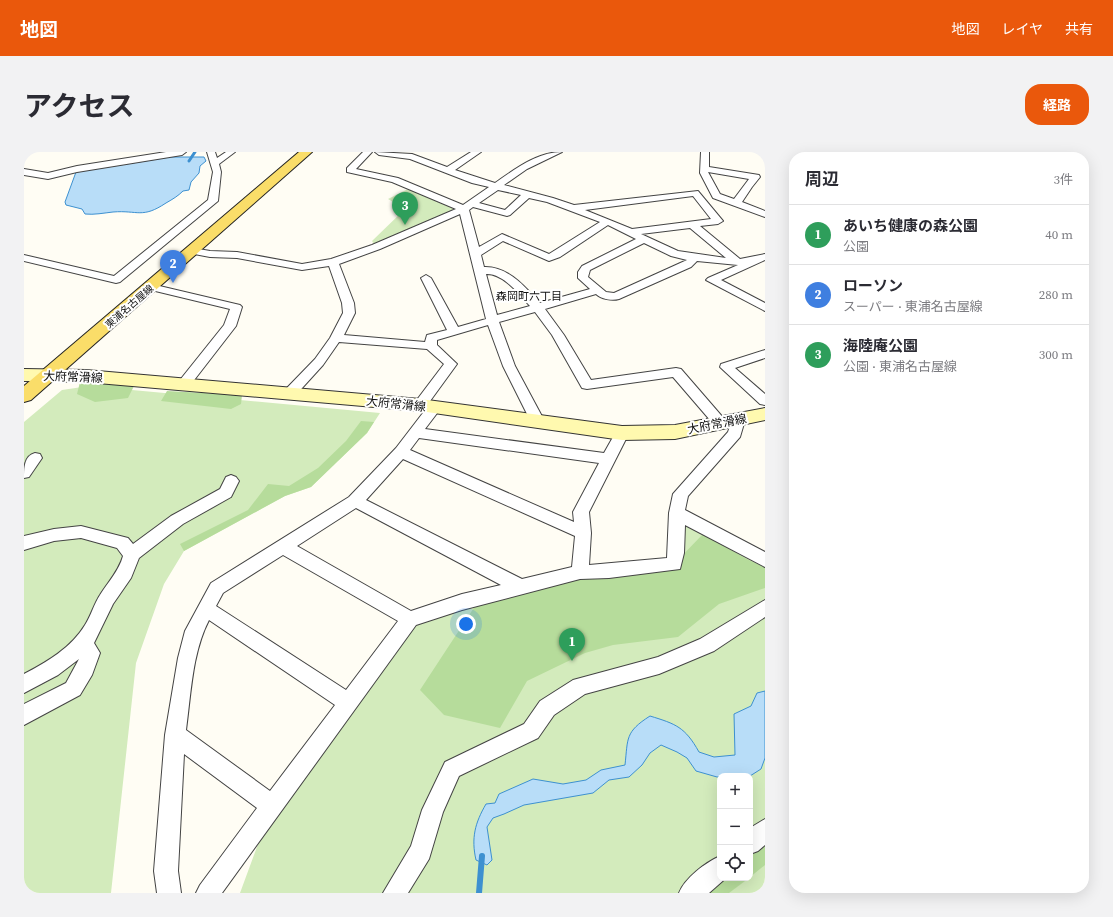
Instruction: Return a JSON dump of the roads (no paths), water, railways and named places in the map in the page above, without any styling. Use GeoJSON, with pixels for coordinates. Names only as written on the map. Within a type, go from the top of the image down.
{"type":"FeatureCollection","features":[{"type":"Feature","properties":{"kind":"main road","name":"東浦名古屋線"},"geometry":{"type":"LineString","coordinates":[[55,350],[292,152]]}},
{"type":"Feature","properties":{"kind":"main road","name":"東浦名古屋線"},"geometry":{"type":"LineString","coordinates":[[24,396],[46,368],[151,287],[306,152]]}},
{"type":"Feature","properties":{"kind":"main road","name":"大府常滑線"},"geometry":{"type":"LineString","coordinates":[[25,376],[46,368],[86,376],[427,407],[622,433],[675,432],[765,414]]}},
{"type":"Feature","properties":{"kind":"street"},"geometry":{"type":"LineString","coordinates":[[24,172],[48,176],[77,169],[182,152]]}},
{"type":"Feature","properties":{"kind":"street"},"geometry":{"type":"LineString","coordinates":[[24,258],[116,280],[213,202],[218,172],[211,152]]}},
{"type":"Feature","properties":{"kind":"street"},"geometry":{"type":"LineString","coordinates":[[214,164],[232,152]]}},
{"type":"Feature","properties":{"kind":"street"},"geometry":{"type":"LineString","coordinates":[[368,152],[350,170],[395,180],[468,206],[507,213],[528,194]]}},
{"type":"Feature","properties":{"kind":"street"},"geometry":{"type":"LineString","coordinates":[[379,152],[412,157],[475,181],[528,194],[574,208],[632,232],[643,239],[675,254],[695,258],[750,263],[765,270]]}},
{"type":"Feature","properties":{"kind":"street"},"geometry":{"type":"LineString","coordinates":[[449,170],[477,152]]}},
{"type":"Feature","properties":{"kind":"street"},"geometry":{"type":"LineString","coordinates":[[538,152],[556,153]]}},
{"type":"Feature","properties":{"kind":"street"},"geometry":{"type":"LineString","coordinates":[[705,152],[704,173],[716,196],[765,214]]}},
{"type":"Feature","properties":{"kind":"street"},"geometry":{"type":"LineString","coordinates":[[193,251],[210,254],[237,255],[302,267],[333,262],[376,247],[468,206],[524,167],[556,153]]}},
{"type":"Feature","properties":{"kind":"street"},"geometry":{"type":"LineString","coordinates":[[705,169],[756,177],[748,185],[736,204]]}},
{"type":"Feature","properties":{"kind":"street"},"geometry":{"type":"LineString","coordinates":[[574,208],[695,193],[718,221],[694,226],[632,232]]}},
{"type":"Feature","properties":{"kind":"street"},"geometry":{"type":"LineString","coordinates":[[468,206],[476,253],[492,320],[509,366],[538,422]]}},
{"type":"Feature","properties":{"kind":"street"},"geometry":{"type":"LineString","coordinates":[[476,253],[502,238],[549,258],[556,255],[607,221]]}},
{"type":"Feature","properties":{"kind":"street"},"geometry":{"type":"LineString","coordinates":[[694,226],[736,261]]}},
{"type":"Feature","properties":{"kind":"street"},"geometry":{"type":"LineString","coordinates":[[643,239],[586,268],[583,272],[583,278],[602,294],[615,297],[687,265],[695,258]]}},
{"type":"Feature","properties":{"kind":"street"},"geometry":{"type":"LineString","coordinates":[[765,257],[712,280],[765,308]]}},
{"type":"Feature","properties":{"kind":"street"},"geometry":{"type":"LineString","coordinates":[[288,395],[319,362],[336,338],[349,313],[348,303],[333,262]]}},
{"type":"Feature","properties":{"kind":"street"},"geometry":{"type":"LineString","coordinates":[[208,893],[410,619],[462,602],[519,586],[580,572],[609,571],[674,564],[676,553],[677,513],[681,494],[735,434],[729,422],[676,372],[587,385],[563,341],[538,307],[514,283],[499,272],[491,270],[480,271]]}},
{"type":"Feature","properties":{"kind":"street"},"geometry":{"type":"LineString","coordinates":[[426,278],[454,331]]}},
{"type":"Feature","properties":{"kind":"street"},"geometry":{"type":"LineString","coordinates":[[151,287],[236,307],[230,326],[183,385]]}},
{"type":"Feature","properties":{"kind":"street"},"geometry":{"type":"LineString","coordinates":[[431,346],[431,338],[598,290]]}},
{"type":"Feature","properties":{"kind":"street"},"geometry":{"type":"LineString","coordinates":[[169,893],[166,871],[175,735],[187,658],[194,631],[206,608],[217,588],[356,501],[401,452],[416,433],[427,407],[451,364],[431,346],[336,338]]}},
{"type":"Feature","properties":{"kind":"street"},"geometry":{"type":"LineString","coordinates":[[765,354],[726,367],[765,401]]}},
{"type":"Feature","properties":{"kind":"street"},"geometry":{"type":"LineString","coordinates":[[416,433],[608,459]]}},
{"type":"Feature","properties":{"kind":"street"},"geometry":{"type":"LineString","coordinates":[[580,572],[583,533],[581,512],[622,433]]}},
{"type":"Feature","properties":{"kind":"street"},"geometry":{"type":"LineString","coordinates":[[401,452],[583,533]]}},
{"type":"Feature","properties":{"kind":"street"},"geometry":{"type":"LineString","coordinates":[[24,473],[29,458]]}},
{"type":"Feature","properties":{"kind":"street"},"geometry":{"type":"LineString","coordinates":[[24,684],[62,663],[90,634],[101,608],[112,590],[121,581],[129,566],[132,554],[162,529],[199,506],[226,493],[231,481]]}},
{"type":"Feature","properties":{"kind":"street"},"geometry":{"type":"LineString","coordinates":[[356,501],[519,586]]}},
{"type":"Feature","properties":{"kind":"street"},"geometry":{"type":"LineString","coordinates":[[677,513],[765,560]]}},
{"type":"Feature","properties":{"kind":"street"},"geometry":{"type":"LineString","coordinates":[[24,544],[54,535],[81,532],[122,543],[132,554]]}},
{"type":"Feature","properties":{"kind":"street"},"geometry":{"type":"LineString","coordinates":[[284,547],[410,619]]}},
{"type":"Feature","properties":{"kind":"street"},"geometry":{"type":"LineString","coordinates":[[206,608],[348,703]]}},
{"type":"Feature","properties":{"kind":"street"},"geometry":{"type":"LineString","coordinates":[[395,893],[421,851],[433,810],[452,769],[531,731],[547,708],[580,686],[659,665],[707,646],[765,608]]}},
{"type":"Feature","properties":{"kind":"street"},"geometry":{"type":"LineString","coordinates":[[24,715],[73,689],[85,670],[90,654],[81,644]]}},
{"type":"Feature","properties":{"kind":"street"},"geometry":{"type":"LineString","coordinates":[[175,735],[272,806]]}},
{"type":"Feature","properties":{"kind":"street"},"geometry":{"type":"LineString","coordinates":[[753,840],[765,830]]}},
{"type":"Feature","properties":{"kind":"street"},"geometry":{"type":"LineString","coordinates":[[691,893],[717,871]]}},
{"type":"Feature","properties":{"kind":"water"},"geometry":{"type":"Polygon","coordinates":[[[170,157],[204,157],[206,161],[200,166],[199,173],[191,182],[189,190],[183,191],[158,208],[140,213],[113,212],[85,214],[82,209],[66,205],[65,202],[76,172],[170,157]]]}},
{"type":"Feature","properties":{"kind":"water"},"geometry":{"type":"Polygon","coordinates":[[[765,691],[765,758],[761,769],[753,774],[717,773],[717,777],[696,771],[687,758],[661,745],[650,753],[642,765],[629,777],[609,780],[593,793],[524,805],[493,818],[487,827],[492,860],[487,865],[476,860],[474,838],[479,818],[486,804],[495,803],[499,794],[533,779],[563,784],[586,780],[601,770],[625,765],[629,736],[636,727],[650,716],[667,721],[679,728],[689,737],[699,752],[714,757],[735,755],[734,714],[751,706],[757,693],[765,691]]]}},
{"type":"Feature","properties":{"kind":"waterway"},"geometry":{"type":"LineString","coordinates":[[189,161],[195,152]]}},
{"type":"Feature","properties":{"kind":"waterway"},"geometry":{"type":"LineString","coordinates":[[479,893],[482,856]]}},
{"type":"Feature","properties":{"kind":"place","name":"海陸庵公園"},"geometry":{"type":"Point","coordinates":[405,225]}},
{"type":"Feature","properties":{"kind":"place","name":"ローソン"},"geometry":{"type":"Point","coordinates":[173,283]}},
{"type":"Feature","properties":{"kind":"place","name":"あいち健康の森公園"},"geometry":{"type":"Point","coordinates":[572,661]}},
{"type":"Feature","properties":{"kind":"district","name":"森岡町六丁目"},"geometry":{"type":"Point","coordinates":[529,296]}}]}
